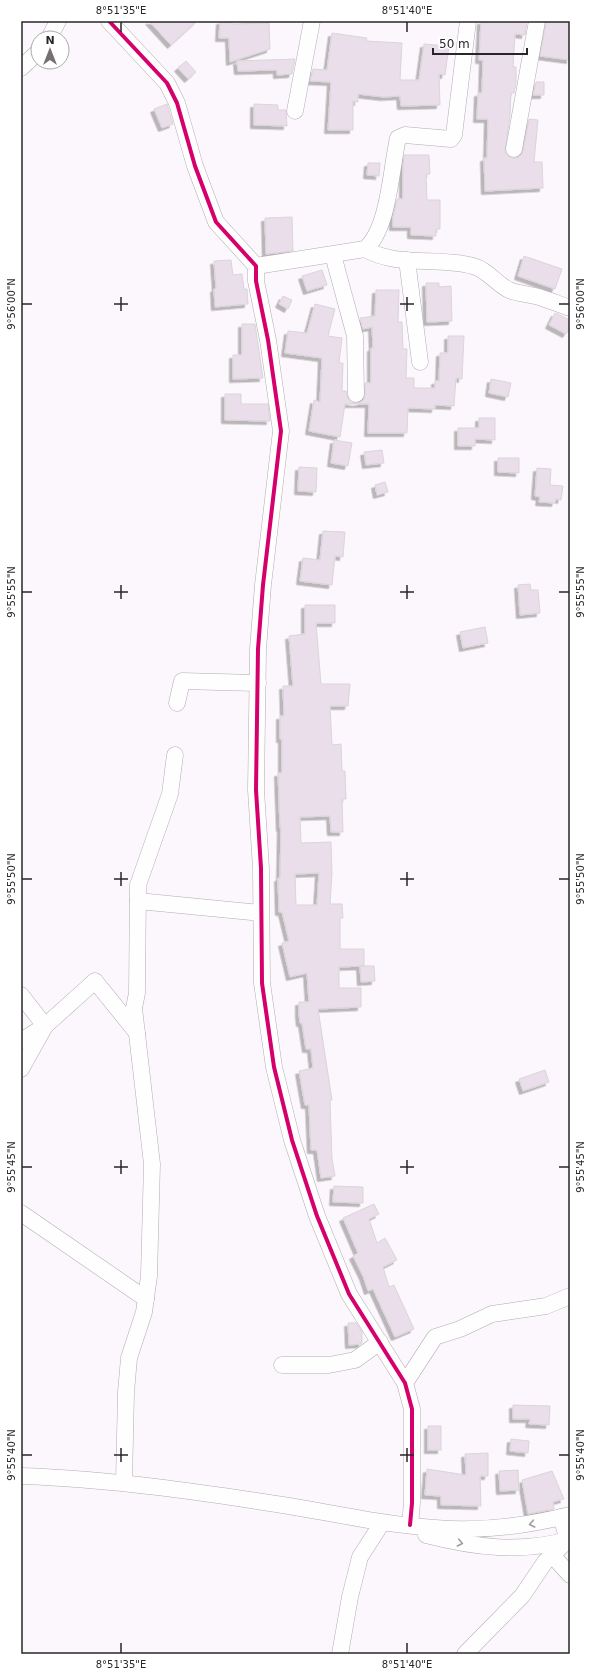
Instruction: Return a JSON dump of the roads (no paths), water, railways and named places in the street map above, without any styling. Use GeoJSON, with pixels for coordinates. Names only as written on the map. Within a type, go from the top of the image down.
{"type":"FeatureCollection","features":[{"type":"Feature","properties":{"kind":"street"},"geometry":{"type":"LineString","coordinates":[[109,21],[168,84],[177,103],[195,166],[216,222],[256,266],[256,281],[268,340],[281,431],[263,585],[258,649],[256,790],[261,868],[263,991],[274,1067],[292,1140],[317,1216],[349,1294],[405,1383],[412,1409],[412,1503],[410,1525]]}},
{"type":"Feature","properties":{"kind":"street"},"geometry":{"type":"LineString","coordinates":[[295,111],[312,21]]}},
{"type":"Feature","properties":{"kind":"street"},"geometry":{"type":"LineString","coordinates":[[256,266],[366,249],[371,244],[379,228],[388,197],[398,138],[405,135],[451,139],[454,135],[468,21]]}},
{"type":"Feature","properties":{"kind":"street"},"geometry":{"type":"LineString","coordinates":[[514,149],[537,21]]}},
{"type":"Feature","properties":{"kind":"street"},"geometry":{"type":"LineString","coordinates":[[21,68],[30,60]]}},
{"type":"Feature","properties":{"kind":"street"},"geometry":{"type":"LineString","coordinates":[[366,249],[376,255],[407,260],[455,263],[474,266],[487,272],[508,290],[549,300],[570,308]]}},
{"type":"Feature","properties":{"kind":"street"},"geometry":{"type":"LineString","coordinates":[[333,255],[355,336],[356,394]]}},
{"type":"Feature","properties":{"kind":"street"},"geometry":{"type":"LineString","coordinates":[[407,260],[420,362]]}},
{"type":"Feature","properties":{"kind":"street"},"geometry":{"type":"LineString","coordinates":[[177,703],[182,681],[258,683]]}},
{"type":"Feature","properties":{"kind":"street"},"geometry":{"type":"LineString","coordinates":[[124,1482],[126,1392],[129,1358],[144,1312],[149,1276],[152,1164],[134,1008],[137,993],[138,885],[170,794],[176,755]]}},
{"type":"Feature","properties":{"kind":"street"},"geometry":{"type":"LineString","coordinates":[[138,901],[261,913]]}},
{"type":"Feature","properties":{"kind":"street"},"geometry":{"type":"LineString","coordinates":[[21,1042],[45,1026],[94,981],[137,1033]]}},
{"type":"Feature","properties":{"kind":"street"},"geometry":{"type":"LineString","coordinates":[[21,995],[45,1026]]}},
{"type":"Feature","properties":{"kind":"street"},"geometry":{"type":"LineString","coordinates":[[21,1069],[45,1026]]}},
{"type":"Feature","properties":{"kind":"street"},"geometry":{"type":"LineString","coordinates":[[21,1214],[146,1299]]}},
{"type":"Feature","properties":{"kind":"street"},"geometry":{"type":"LineString","coordinates":[[405,1383],[434,1337],[460,1328],[492,1314],[546,1306],[570,1296]]}},
{"type":"Feature","properties":{"kind":"street"},"geometry":{"type":"LineString","coordinates":[[282,1365],[329,1365],[355,1360],[380,1342]]}},
{"type":"Feature","properties":{"kind":"street"},"geometry":{"type":"LineString","coordinates":[[21,1476],[124,1482],[288,1506],[382,1523],[454,1542],[492,1548],[542,1546],[569,1540]]}},
{"type":"Feature","properties":{"kind":"street"},"geometry":{"type":"LineString","coordinates":[[382,1523],[435,1528],[494,1528],[524,1525],[566,1516],[569,1540]]}},
{"type":"Feature","properties":{"kind":"street"},"geometry":{"type":"LineString","coordinates":[[340,1654],[350,1598],[360,1558],[382,1523]]}},
{"type":"Feature","properties":{"kind":"street"},"geometry":{"type":"LineString","coordinates":[[465,1654],[522,1596],[545,1562],[569,1540]]}},
{"type":"Feature","properties":{"kind":"street"},"geometry":{"type":"LineString","coordinates":[[552,1555],[570,1575]]}}]}
